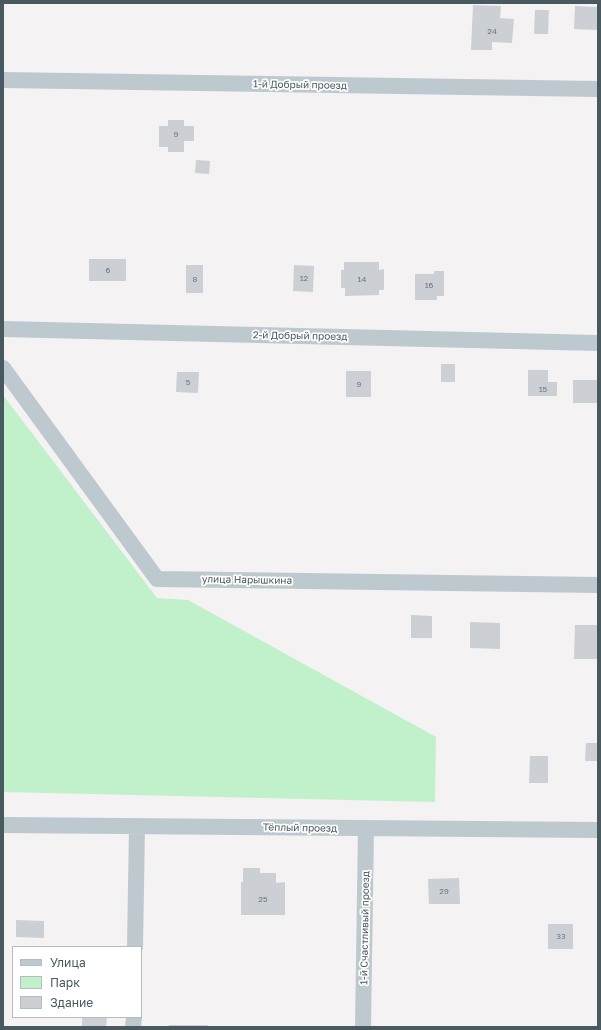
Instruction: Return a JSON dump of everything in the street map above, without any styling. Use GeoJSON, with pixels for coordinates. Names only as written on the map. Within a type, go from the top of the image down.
{"type":"FeatureCollection","features":[{"type":"Feature","properties":{"kind":"street","name":"1-й Добрый проезд"},"geometry":{"type":"LineString","coordinates":[[3,80],[598,89]]}},
{"type":"Feature","properties":{"kind":"street","name":"2-й Добрый проезд"},"geometry":{"type":"LineString","coordinates":[[3,329],[598,343]]}},
{"type":"Feature","properties":{"kind":"street","name":"улица Нарышкина"},"geometry":{"type":"LineString","coordinates":[[3,368],[157,579],[598,585]]}},
{"type":"Feature","properties":{"kind":"street","name":"Тёплый проезд"},"geometry":{"type":"LineString","coordinates":[[3,825],[598,830]]}},
{"type":"Feature","properties":{"kind":"street"},"geometry":{"type":"LineString","coordinates":[[135,946],[137,826]]}},
{"type":"Feature","properties":{"kind":"street","name":"1-й Счастливый проезд"},"geometry":{"type":"LineString","coordinates":[[363,1027],[366,828]]}},
{"type":"Feature","properties":{"kind":"green space"},"geometry":{"type":"Polygon","coordinates":[[[3,395],[157,598],[188,600],[436,737],[435,802],[3,792],[3,395]]]}},
{"type":"Feature","properties":{"kind":"building"},"geometry":{"type":"Polygon","coordinates":[[[473,5],[501,6],[500,18],[514,19],[512,43],[492,42],[492,50],[471,50],[473,5]]]}},
{"type":"Feature","properties":{"kind":"building"},"geometry":{"type":"Polygon","coordinates":[[[575,6],[598,7],[598,30],[574,29],[575,6]]]}},
{"type":"Feature","properties":{"kind":"building"},"geometry":{"type":"Polygon","coordinates":[[[535,10],[549,10],[548,34],[534,34],[535,10]]]}},
{"type":"Feature","properties":{"kind":"building"},"geometry":{"type":"Polygon","coordinates":[[[168,120],[184,120],[184,126],[194,126],[194,141],[184,141],[184,152],[168,152],[168,147],[159,147],[159,126],[168,126],[168,120]]]}},
{"type":"Feature","properties":{"kind":"building"},"geometry":{"type":"Polygon","coordinates":[[[196,160],[210,161],[209,174],[195,173],[196,160]]]}},
{"type":"Feature","properties":{"kind":"building"},"geometry":{"type":"Polygon","coordinates":[[[89,259],[126,259],[126,281],[89,281],[89,259]]]}},
{"type":"Feature","properties":{"kind":"building"},"geometry":{"type":"Polygon","coordinates":[[[344,262],[379,262],[379,270],[384,269],[384,290],[379,290],[379,295],[345,296],[345,288],[341,288],[341,270],[344,270],[344,262]]]}},
{"type":"Feature","properties":{"kind":"building"},"geometry":{"type":"Polygon","coordinates":[[[186,265],[203,265],[203,293],[186,293],[186,265]]]}},
{"type":"Feature","properties":{"kind":"building"},"geometry":{"type":"Polygon","coordinates":[[[294,265],[314,266],[313,292],[293,291],[294,265]]]}},
{"type":"Feature","properties":{"kind":"building"},"geometry":{"type":"Polygon","coordinates":[[[434,271],[444,271],[444,296],[437,296],[437,300],[415,300],[415,274],[434,274],[434,271]]]}},
{"type":"Feature","properties":{"kind":"building"},"geometry":{"type":"Polygon","coordinates":[[[441,364],[455,364],[455,382],[441,382],[441,364]]]}},
{"type":"Feature","properties":{"kind":"building"},"geometry":{"type":"Polygon","coordinates":[[[528,370],[548,370],[548,382],[557,382],[557,396],[528,396],[528,370]]]}},
{"type":"Feature","properties":{"kind":"building"},"geometry":{"type":"Polygon","coordinates":[[[346,371],[371,371],[371,397],[346,397],[346,371]]]}},
{"type":"Feature","properties":{"kind":"building"},"geometry":{"type":"Polygon","coordinates":[[[177,372],[199,372],[198,393],[176,392],[177,372]]]}},
{"type":"Feature","properties":{"kind":"building"},"geometry":{"type":"Polygon","coordinates":[[[573,380],[598,380],[598,403],[573,403],[573,380]]]}},
{"type":"Feature","properties":{"kind":"building"},"geometry":{"type":"Polygon","coordinates":[[[411,615],[432,616],[432,638],[411,638],[411,615]]]}},
{"type":"Feature","properties":{"kind":"building"},"geometry":{"type":"Polygon","coordinates":[[[470,622],[500,623],[500,649],[470,648],[470,622]]]}},
{"type":"Feature","properties":{"kind":"building"},"geometry":{"type":"Polygon","coordinates":[[[575,625],[598,625],[598,659],[574,659],[575,625]]]}},
{"type":"Feature","properties":{"kind":"building"},"geometry":{"type":"Polygon","coordinates":[[[586,743],[598,743],[598,761],[585,761],[586,743]]]}},
{"type":"Feature","properties":{"kind":"building"},"geometry":{"type":"Polygon","coordinates":[[[530,756],[548,756],[548,783],[529,783],[530,756]]]}},
{"type":"Feature","properties":{"kind":"building"},"geometry":{"type":"Polygon","coordinates":[[[243,868],[260,868],[260,873],[276,873],[276,883],[285,882],[285,915],[241,915],[241,882],[243,882],[243,868]]]}},
{"type":"Feature","properties":{"kind":"building"},"geometry":{"type":"Polygon","coordinates":[[[459,878],[460,904],[429,904],[428,879],[459,878]]]}},
{"type":"Feature","properties":{"kind":"building"},"geometry":{"type":"Polygon","coordinates":[[[16,920],[44,921],[44,938],[16,937],[16,920]]]}},
{"type":"Feature","properties":{"kind":"building"},"geometry":{"type":"Polygon","coordinates":[[[548,924],[573,924],[573,949],[548,949],[548,924]]]}},
{"type":"Feature","properties":{"kind":"building"},"geometry":{"type":"Polygon","coordinates":[[[82,1018],[107,1018],[106,1027],[82,1027],[82,1018]]]}},
{"type":"Feature","properties":{"kind":"building"},"geometry":{"type":"Polygon","coordinates":[[[169,1025],[208,1025],[208,1027],[169,1027],[169,1025]]]}}]}
